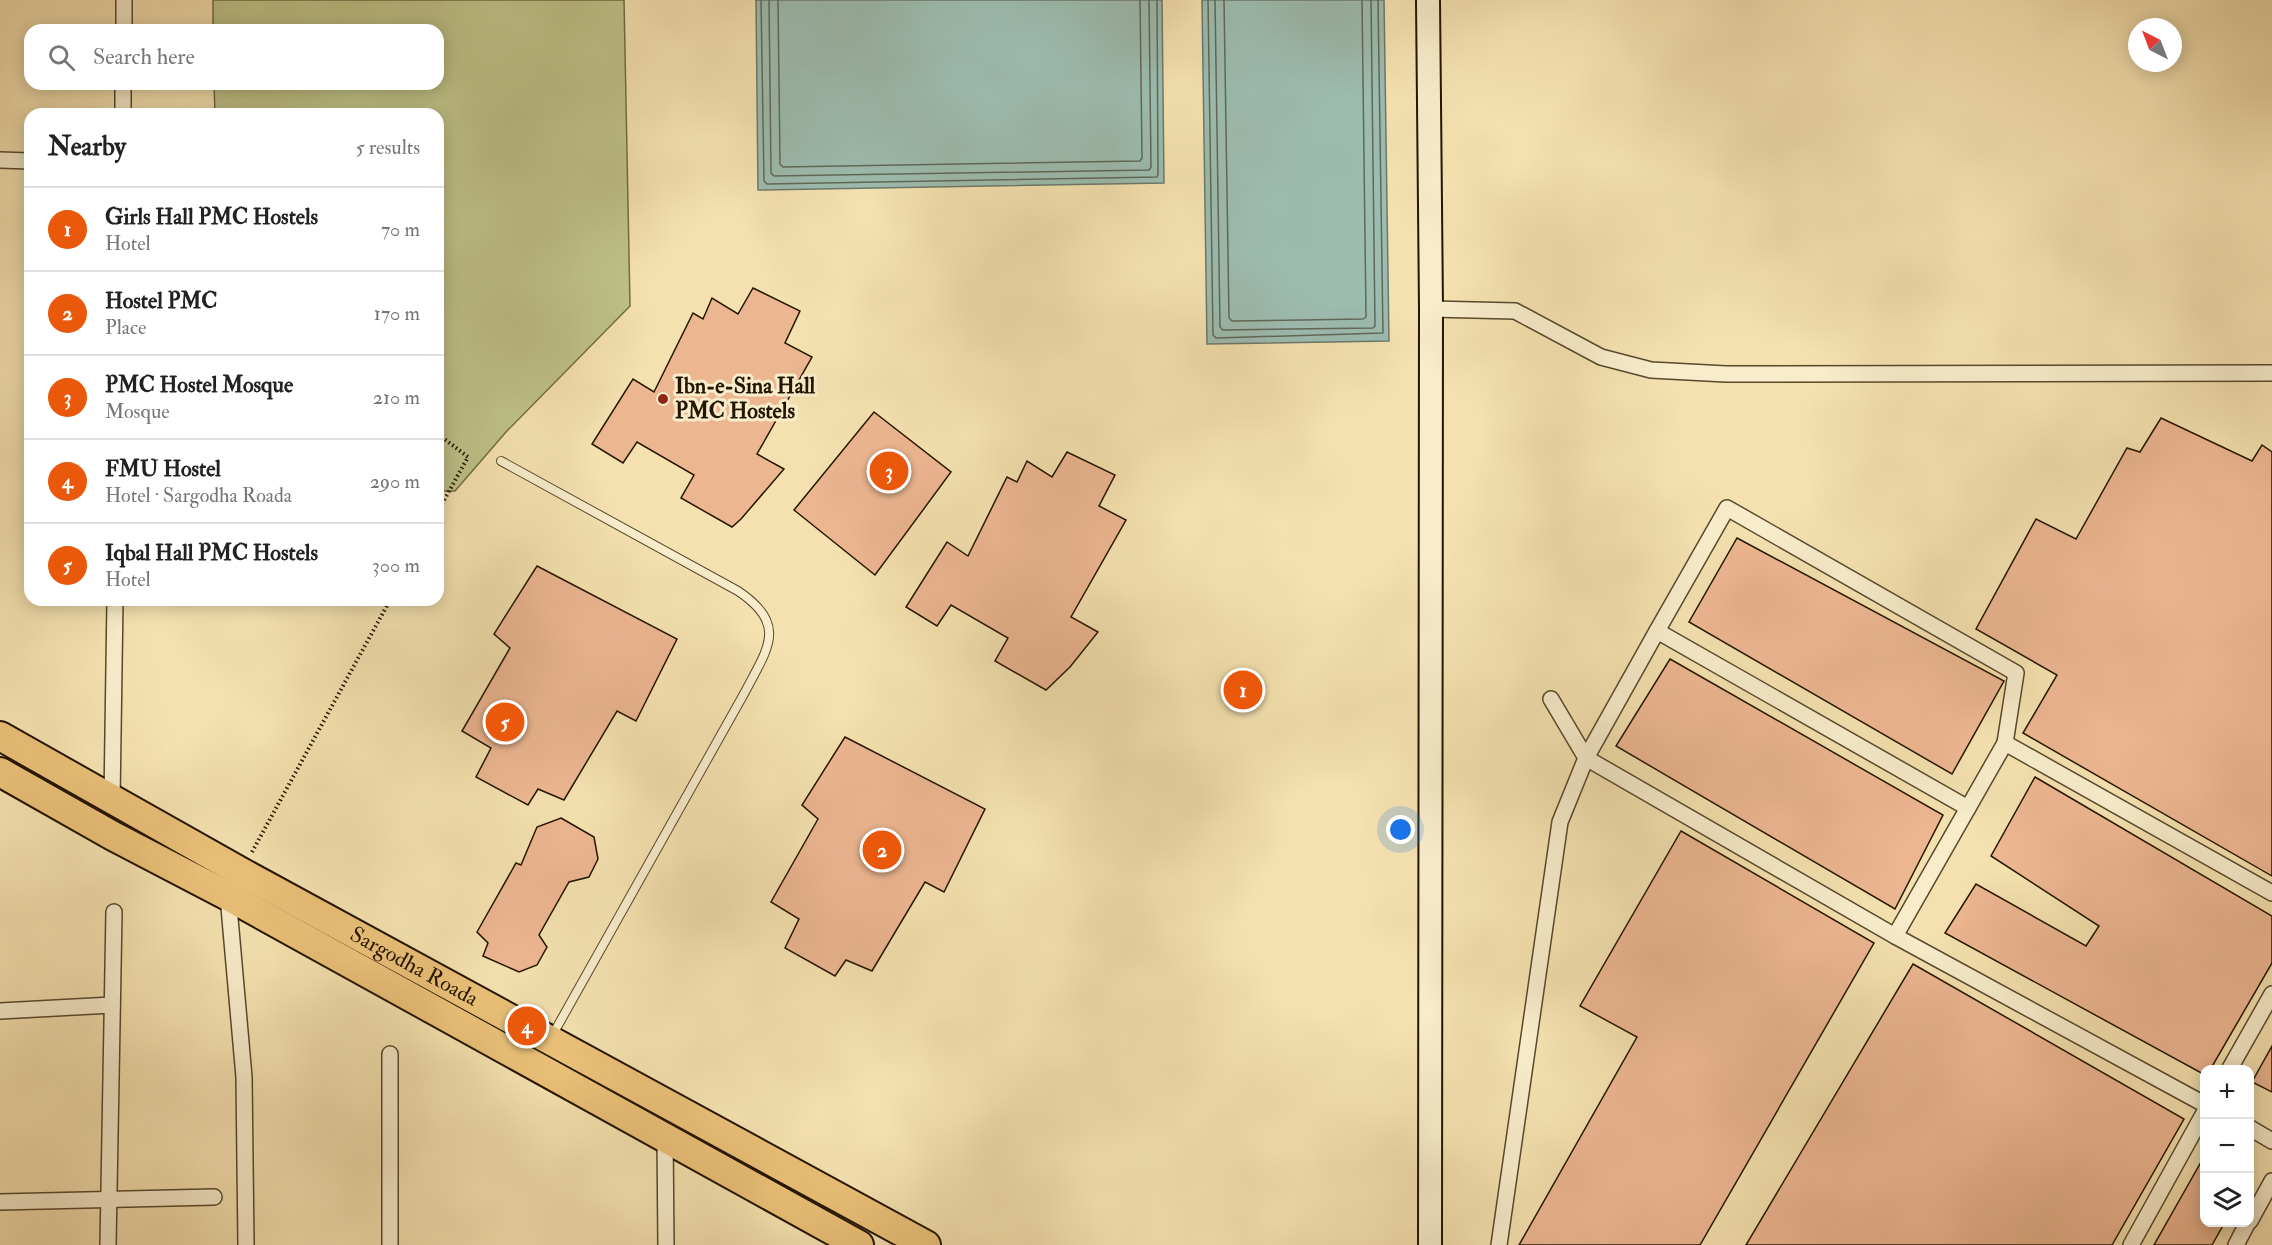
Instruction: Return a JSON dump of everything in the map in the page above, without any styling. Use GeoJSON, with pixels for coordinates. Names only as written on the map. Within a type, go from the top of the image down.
{"type":"FeatureCollection","features":[{"type":"Feature","properties":{"kind":"highway","name":"Sargodha Roada"},"geometry":{"type":"LineString","coordinates":[[0,736],[112,800],[235,884],[664,1137],[859,1245]]}},
{"type":"Feature","properties":{"kind":"highway","name":"Sargodha Roada"},"geometry":{"type":"LineString","coordinates":[[0,772],[113,836],[235,884],[550,1041],[926,1245]]}},
{"type":"Feature","properties":{"kind":"street"},"geometry":{"type":"LineString","coordinates":[[124,0],[124,24]]}},
{"type":"Feature","properties":{"kind":"street"},"geometry":{"type":"LineString","coordinates":[[1428,0],[1431,309],[1430,1245]]}},
{"type":"Feature","properties":{"kind":"street"},"geometry":{"type":"LineString","coordinates":[[123,90],[123,108]]}},
{"type":"Feature","properties":{"kind":"street"},"geometry":{"type":"LineString","coordinates":[[0,160],[24,161]]}},
{"type":"Feature","properties":{"kind":"street"},"geometry":{"type":"LineString","coordinates":[[1431,309],[1515,311],[1601,357],[1651,370],[1726,374],[2272,373]]}},
{"type":"Feature","properties":{"kind":"street"},"geometry":{"type":"LineString","coordinates":[[1499,1245],[1560,822],[1586,758],[1727,508],[2016,673],[2005,743],[1895,936]]}},
{"type":"Feature","properties":{"kind":"street"},"geometry":{"type":"LineString","coordinates":[[112,800],[116,606]]}},
{"type":"Feature","properties":{"kind":"street"},"geometry":{"type":"LineString","coordinates":[[1657,631],[1968,808]]}},
{"type":"Feature","properties":{"kind":"street"},"geometry":{"type":"LineString","coordinates":[[1551,699],[1586,758],[1895,936],[2200,1101]]}},
{"type":"Feature","properties":{"kind":"street"},"geometry":{"type":"LineString","coordinates":[[2005,743],[2272,893]]}},
{"type":"Feature","properties":{"kind":"street"},"geometry":{"type":"LineString","coordinates":[[235,884],[244,1077],[246,1245]]}},
{"type":"Feature","properties":{"kind":"street"},"geometry":{"type":"LineString","coordinates":[[108,1245],[114,912]]}},
{"type":"Feature","properties":{"kind":"street"},"geometry":{"type":"LineString","coordinates":[[2232,1065],[2272,994]]}},
{"type":"Feature","properties":{"kind":"street"},"geometry":{"type":"LineString","coordinates":[[0,1011],[112,1005]]}},
{"type":"Feature","properties":{"kind":"street"},"geometry":{"type":"LineString","coordinates":[[390,1054],[390,1245]]}},
{"type":"Feature","properties":{"kind":"street"},"geometry":{"type":"LineString","coordinates":[[2130,1245],[2202,1119]]}},
{"type":"Feature","properties":{"kind":"street"},"geometry":{"type":"LineString","coordinates":[[2254,1130],[2272,1141]]}},
{"type":"Feature","properties":{"kind":"street"},"geometry":{"type":"LineString","coordinates":[[664,1137],[666,1245]]}},
{"type":"Feature","properties":{"kind":"street"},"geometry":{"type":"LineString","coordinates":[[2254,1213],[2272,1181]]}},
{"type":"Feature","properties":{"kind":"street"},"geometry":{"type":"LineString","coordinates":[[0,1202],[214,1197]]}},
{"type":"Feature","properties":{"kind":"street"},"geometry":{"type":"LineString","coordinates":[[2236,1245],[2246,1227]]}},
{"type":"Feature","properties":{"kind":"lane"},"geometry":{"type":"LineString","coordinates":[[501,461],[738,591],[756,603],[769,623],[770,644],[550,1041]]}},
{"type":"Feature","properties":{"kind":"path"},"geometry":{"type":"LineString","coordinates":[[444,439],[468,457],[444,500]]}},
{"type":"Feature","properties":{"kind":"path"},"geometry":{"type":"LineString","coordinates":[[235,884],[387,606]]}},
{"type":"Feature","properties":{"kind":"green space"},"geometry":{"type":"Polygon","coordinates":[[[213,0],[624,0],[630,306],[506,432],[455,491],[444,491],[444,108],[215,108],[214,90],[444,90],[444,24],[213,24],[213,0]]]}},
{"type":"Feature","properties":{"kind":"water"},"geometry":{"type":"Polygon","coordinates":[[[756,0],[1162,0],[1164,183],[758,190],[756,0]]]}},
{"type":"Feature","properties":{"kind":"water"},"geometry":{"type":"Polygon","coordinates":[[[1202,0],[1384,0],[1389,341],[1207,344],[1202,0]]]}},
{"type":"Feature","properties":{"kind":"building"},"geometry":{"type":"Polygon","coordinates":[[[753,288],[800,311],[785,343],[812,357],[757,454],[784,469],[732,527],[681,498],[694,475],[637,442],[623,463],[592,444],[633,379],[654,392],[693,313],[703,319],[712,298],[738,314],[753,288]]]}},
{"type":"Feature","properties":{"kind":"building"},"geometry":{"type":"Polygon","coordinates":[[[874,412],[951,472],[875,575],[794,510],[874,412]]]}},
{"type":"Feature","properties":{"kind":"building"},"geometry":{"type":"Polygon","coordinates":[[[2161,418],[2252,461],[2262,445],[2272,452],[2272,876],[2023,733],[2057,675],[1976,629],[2036,519],[2076,539],[2127,448],[2140,452],[2161,418]]]}},
{"type":"Feature","properties":{"kind":"building"},"geometry":{"type":"Polygon","coordinates":[[[1067,452],[1115,475],[1099,506],[1126,520],[1071,617],[1098,632],[1070,667],[1046,690],[995,661],[1008,638],[951,605],[937,626],[906,607],[947,542],[968,556],[1007,477],[1017,482],[1027,461],[1052,477],[1067,452]]]}},
{"type":"Feature","properties":{"kind":"building"},"geometry":{"type":"Polygon","coordinates":[[[1737,538],[2004,681],[1952,774],[1689,622],[1737,538]]]}},
{"type":"Feature","properties":{"kind":"building"},"geometry":{"type":"Polygon","coordinates":[[[537,566],[677,639],[636,721],[617,711],[564,800],[538,789],[528,805],[476,777],[491,748],[462,731],[510,648],[494,634],[537,566]]]}},
{"type":"Feature","properties":{"kind":"building"},"geometry":{"type":"Polygon","coordinates":[[[1670,659],[1943,815],[1895,909],[1616,746],[1670,659]]]}},
{"type":"Feature","properties":{"kind":"building"},"geometry":{"type":"Polygon","coordinates":[[[845,737],[985,809],[944,892],[925,882],[872,971],[846,960],[835,976],[785,948],[799,919],[771,902],[818,819],[802,805],[845,737]]]}},
{"type":"Feature","properties":{"kind":"building"},"geometry":{"type":"Polygon","coordinates":[[[2035,777],[2272,916],[2272,963],[2213,1065],[2200,1065],[2200,1072],[1945,933],[1976,884],[2086,946],[2099,926],[1991,856],[2035,777]]]}},
{"type":"Feature","properties":{"kind":"building"},"geometry":{"type":"Polygon","coordinates":[[[561,818],[594,837],[598,859],[589,877],[569,882],[539,935],[547,947],[537,965],[519,972],[483,956],[488,943],[477,932],[516,863],[521,865],[537,827],[561,818]]]}},
{"type":"Feature","properties":{"kind":"building"},"geometry":{"type":"Polygon","coordinates":[[[1681,831],[1874,943],[1700,1245],[1519,1245],[1637,1037],[1580,1006],[1681,831]]]}},
{"type":"Feature","properties":{"kind":"building"},"geometry":{"type":"Polygon","coordinates":[[[1913,964],[2184,1119],[2112,1245],[1746,1245],[1913,964]]]}},
{"type":"Feature","properties":{"kind":"building"},"geometry":{"type":"Polygon","coordinates":[[[2272,1046],[2272,1092],[2254,1083],[2254,1078],[2272,1046]]]}},
{"type":"Feature","properties":{"kind":"building"},"geometry":{"type":"Polygon","coordinates":[[[2200,1164],[2200,1227],[2222,1227],[2212,1245],[2154,1245],[2200,1164]]]}},
{"type":"Feature","properties":{"kind":"place","name":"Ibn-e-Sina Hall PMC Hostels"},"geometry":{"type":"Point","coordinates":[663,399]}},
{"type":"Feature","properties":{"kind":"place","name":"PMC Hostel Mosque"},"geometry":{"type":"Point","coordinates":[889,471]}},
{"type":"Feature","properties":{"kind":"place","name":"Girls Hall PMC Hostels"},"geometry":{"type":"Point","coordinates":[1243,690]}},
{"type":"Feature","properties":{"kind":"place","name":"Iqbal Hall PMC Hostels"},"geometry":{"type":"Point","coordinates":[505,722]}},
{"type":"Feature","properties":{"kind":"place","name":"Hostel PMC"},"geometry":{"type":"Point","coordinates":[882,850]}},
{"type":"Feature","properties":{"kind":"place","name":"FMU Hostel"},"geometry":{"type":"Point","coordinates":[527,1026]}}]}
